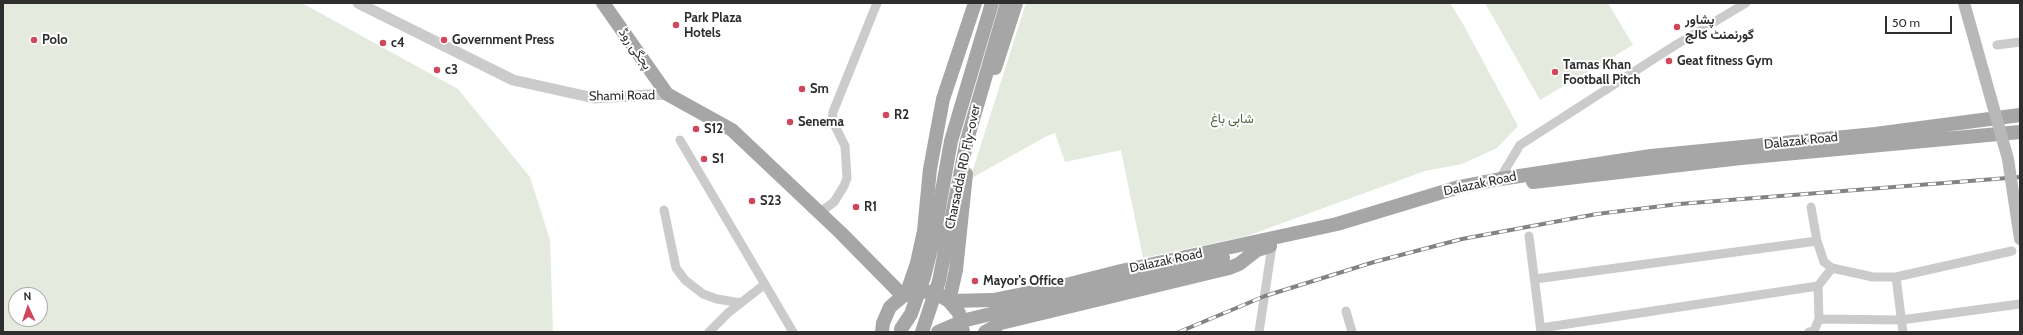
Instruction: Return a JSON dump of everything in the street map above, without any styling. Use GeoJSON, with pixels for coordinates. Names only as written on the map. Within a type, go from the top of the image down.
{"type":"FeatureCollection","features":[{"type":"Feature","properties":{"kind":"main road","name":"پجگی روڈ"},"geometry":{"type":"LineString","coordinates":[[603,3],[667,94]]}},
{"type":"Feature","properties":{"kind":"main road"},"geometry":{"type":"LineString","coordinates":[[904,296],[917,263],[924,231],[930,169],[943,99],[975,3]]}},
{"type":"Feature","properties":{"kind":"main road","name":"Charsadda RD Fly-over"},"geometry":{"type":"LineString","coordinates":[[900,330],[911,314],[924,277],[933,242],[951,141],[992,3]]}},
{"type":"Feature","properties":{"kind":"main road","name":"Charsadda RD Fly-over"},"geometry":{"type":"LineString","coordinates":[[922,332],[941,274],[966,140],[1008,3]]}},
{"type":"Feature","properties":{"kind":"main road"},"geometry":{"type":"LineString","coordinates":[[949,301],[956,270],[967,170],[999,54],[1016,3]]}},
{"type":"Feature","properties":{"kind":"main road"},"geometry":{"type":"LineString","coordinates":[[1964,3],[2008,159],[2020,239]]}},
{"type":"Feature","properties":{"kind":"main road","name":"Shami Road"},"geometry":{"type":"LineString","coordinates":[[667,94],[732,130],[904,296]]}},
{"type":"Feature","properties":{"kind":"main road","name":"Dalazak Road"},"geometry":{"type":"LineString","coordinates":[[985,332],[1001,323],[1224,269],[1239,264],[1257,250],[1497,183],[1651,156],[1875,134],[2020,115]]}},
{"type":"Feature","properties":{"kind":"main road","name":"Dalazak Road"},"geometry":{"type":"LineString","coordinates":[[949,301],[993,300],[1058,287],[1121,271],[1337,224],[1459,187],[1741,158],[2020,132]]}},
{"type":"Feature","properties":{"kind":"main road"},"geometry":{"type":"LineString","coordinates":[[938,332],[966,320],[1257,250]]}},
{"type":"Feature","properties":{"kind":"main road"},"geometry":{"type":"LineString","coordinates":[[882,332],[882,323],[890,308],[904,296],[921,291],[936,294],[949,301],[959,314],[963,332]]}},
{"type":"Feature","properties":{"kind":"street","name":"Shami Road"},"geometry":{"type":"LineString","coordinates":[[358,3],[513,80],[594,98],[667,94]]}},
{"type":"Feature","properties":{"kind":"street"},"geometry":{"type":"LineString","coordinates":[[819,213],[834,202],[847,178],[844,146],[832,120],[832,112],[877,3]]}},
{"type":"Feature","properties":{"kind":"street"},"geometry":{"type":"LineString","coordinates":[[1497,183],[1520,145],[1674,46],[1746,3]]}},
{"type":"Feature","properties":{"kind":"street"},"geometry":{"type":"LineString","coordinates":[[1996,45],[2020,42]]}},
{"type":"Feature","properties":{"kind":"street"},"geometry":{"type":"LineString","coordinates":[[680,140],[793,332]]}},
{"type":"Feature","properties":{"kind":"street"},"geometry":{"type":"LineString","coordinates":[[1811,207],[1817,241],[1824,262],[1832,268],[1873,277],[1896,277],[2012,251]]}},
{"type":"Feature","properties":{"kind":"street"},"geometry":{"type":"LineString","coordinates":[[664,210],[676,268],[685,280],[703,294],[717,299],[741,303]]}},
{"type":"Feature","properties":{"kind":"street"},"geometry":{"type":"LineString","coordinates":[[1529,236],[1541,330],[1818,286]]}},
{"type":"Feature","properties":{"kind":"street"},"geometry":{"type":"LineString","coordinates":[[1535,279],[1817,241]]}},
{"type":"Feature","properties":{"kind":"street"},"geometry":{"type":"LineString","coordinates":[[1259,332],[1272,246]]}},
{"type":"Feature","properties":{"kind":"street"},"geometry":{"type":"LineString","coordinates":[[1812,332],[1819,319],[1818,286],[1832,268]]}},
{"type":"Feature","properties":{"kind":"street"},"geometry":{"type":"LineString","coordinates":[[1896,277],[1903,332]]}},
{"type":"Feature","properties":{"kind":"street"},"geometry":{"type":"LineString","coordinates":[[708,332],[765,284]]}},
{"type":"Feature","properties":{"kind":"street"},"geometry":{"type":"LineString","coordinates":[[1819,319],[1901,320],[2020,304]]}},
{"type":"Feature","properties":{"kind":"street"},"geometry":{"type":"LineString","coordinates":[[1346,311],[1352,332]]}},
{"type":"Feature","properties":{"kind":"green space"},"geometry":{"type":"Polygon","coordinates":[[[3,3],[302,3],[458,89],[530,177],[550,240],[553,332],[3,332],[3,3]]]}},
{"type":"Feature","properties":{"kind":"green space","name":"شاہی باغ"},"geometry":{"type":"Polygon","coordinates":[[[1026,3],[1450,3],[1463,24],[1518,126],[1497,148],[1462,164],[1425,171],[1247,236],[1143,258],[1121,150],[1065,162],[1055,133],[970,179],[1026,3]]]}},
{"type":"Feature","properties":{"kind":"green space","name":"Tamas Khan Football Pitch"},"geometry":{"type":"Polygon","coordinates":[[[1485,3],[1608,3],[1633,45],[1540,100],[1485,3]]]}},
{"type":"Feature","properties":{"kind":"railway"},"geometry":{"type":"LineString","coordinates":[[1179,332],[1265,296],[1374,262],[1462,239],[1597,214],[1679,204],[2020,177]]}},
{"type":"Feature","properties":{"kind":"place","name":"Park Plaza Hotels"},"geometry":{"type":"Point","coordinates":[676,25]}},
{"type":"Feature","properties":{"kind":"place","name":"پشاور گورنمنٹ کالج"},"geometry":{"type":"Point","coordinates":[1677,27]}},
{"type":"Feature","properties":{"kind":"place","name":"Polo"},"geometry":{"type":"Point","coordinates":[34,40]}},
{"type":"Feature","properties":{"kind":"place","name":"Government Press"},"geometry":{"type":"Point","coordinates":[444,40]}},
{"type":"Feature","properties":{"kind":"place","name":"c4"},"geometry":{"type":"Point","coordinates":[383,43]}},
{"type":"Feature","properties":{"kind":"place","name":"Geat fitness Gym"},"geometry":{"type":"Point","coordinates":[1669,61]}},
{"type":"Feature","properties":{"kind":"place","name":"c3"},"geometry":{"type":"Point","coordinates":[437,70]}},
{"type":"Feature","properties":{"kind":"place","name":"Tamas Khan Football Pitch"},"geometry":{"type":"Point","coordinates":[1555,72]}},
{"type":"Feature","properties":{"kind":"place","name":"Sm"},"geometry":{"type":"Point","coordinates":[802,89]}},
{"type":"Feature","properties":{"kind":"place","name":"R2"},"geometry":{"type":"Point","coordinates":[886,115]}},
{"type":"Feature","properties":{"kind":"place","name":"Senema"},"geometry":{"type":"Point","coordinates":[790,122]}},
{"type":"Feature","properties":{"kind":"place","name":"S12"},"geometry":{"type":"Point","coordinates":[696,129]}},
{"type":"Feature","properties":{"kind":"place","name":"S1"},"geometry":{"type":"Point","coordinates":[704,159]}},
{"type":"Feature","properties":{"kind":"place","name":"S23"},"geometry":{"type":"Point","coordinates":[752,201]}},
{"type":"Feature","properties":{"kind":"place","name":"R1"},"geometry":{"type":"Point","coordinates":[856,207]}},
{"type":"Feature","properties":{"kind":"place","name":"Mayor's Office"},"geometry":{"type":"Point","coordinates":[975,281]}}]}
